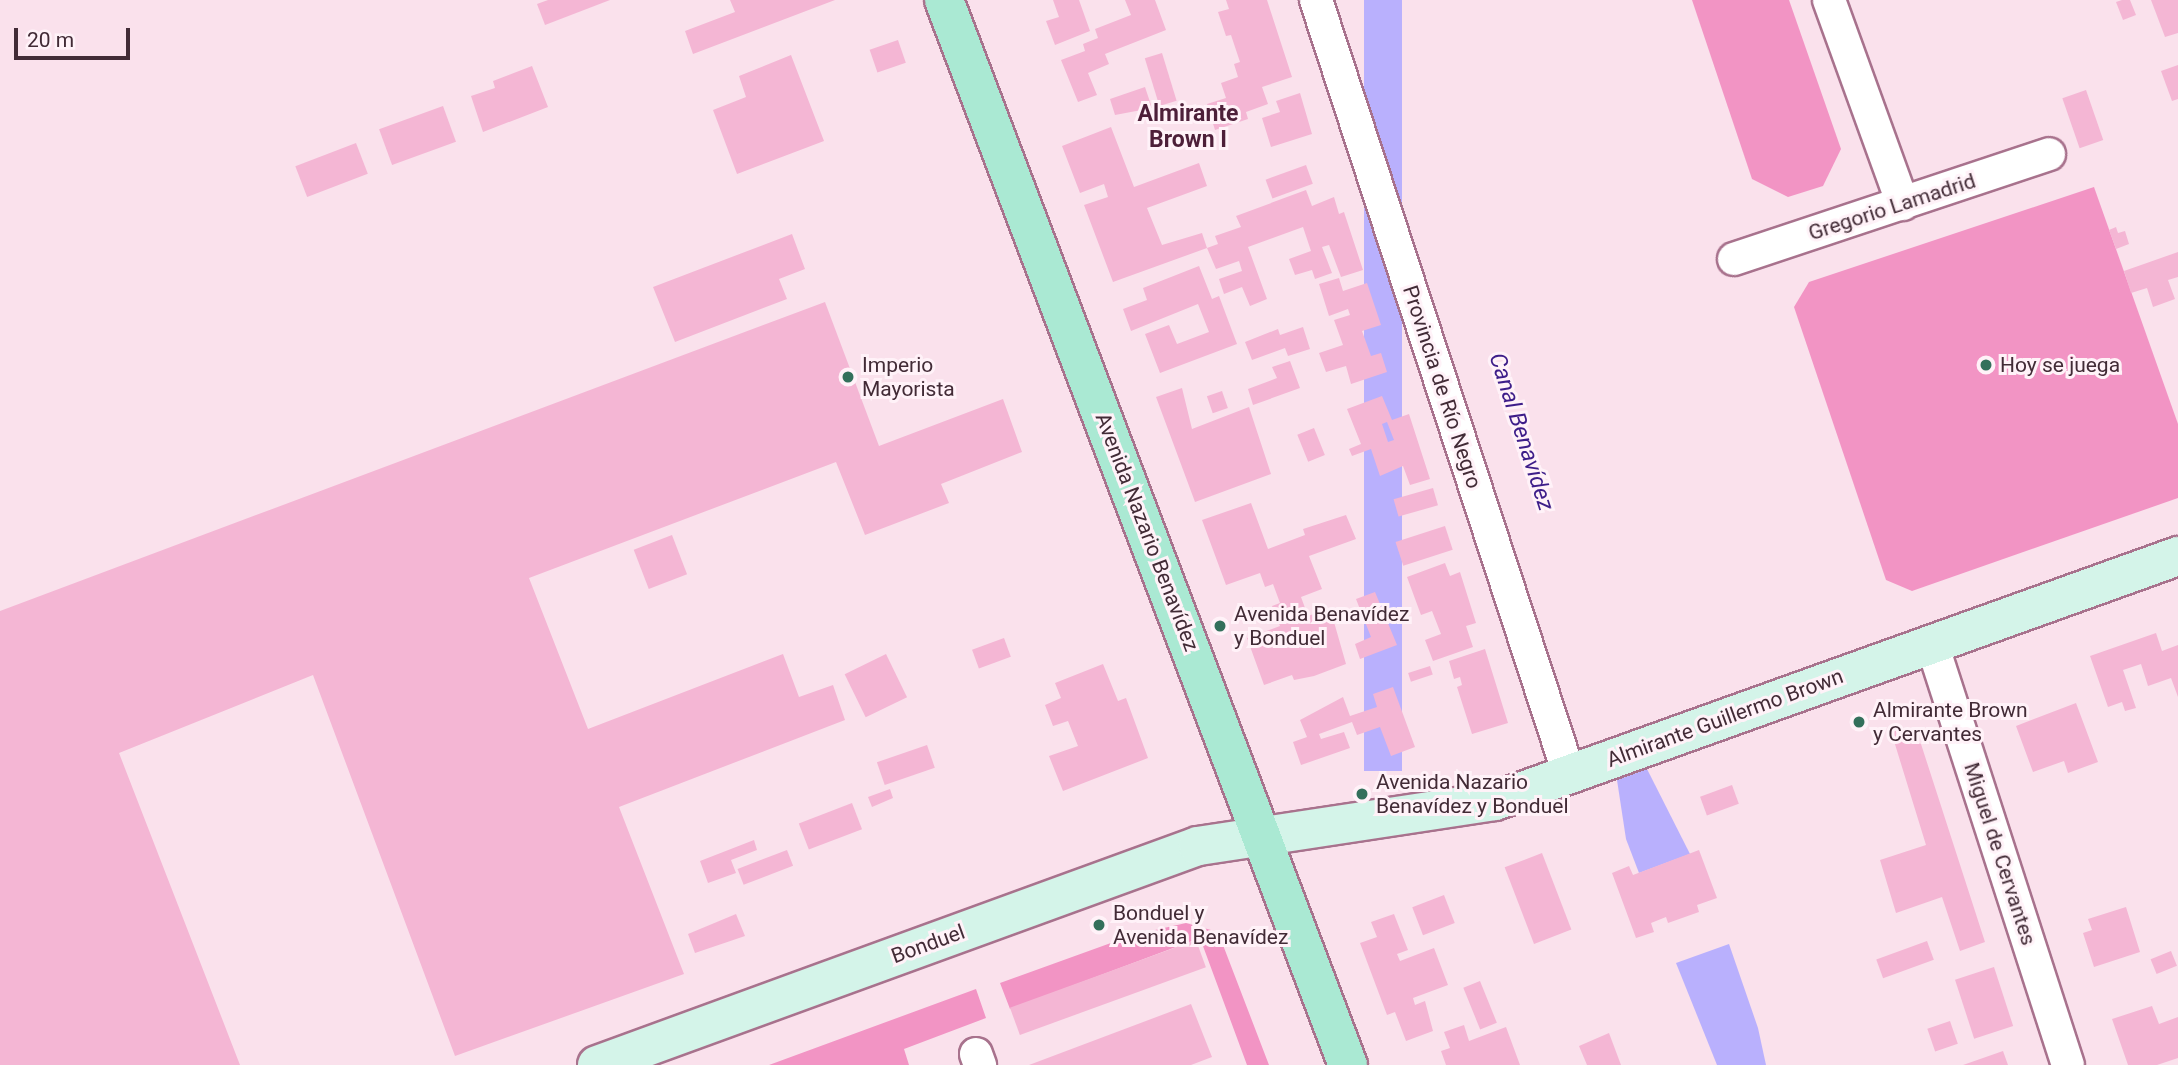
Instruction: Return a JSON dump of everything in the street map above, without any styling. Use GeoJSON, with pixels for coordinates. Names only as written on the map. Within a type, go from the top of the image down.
{"type":"FeatureCollection","features":[{"type":"Feature","properties":{"kind":"main road","name":"Avenida Nazario Benavídez"},"geometry":{"type":"LineString","coordinates":[[944,0],[1348,1065]]}},
{"type":"Feature","properties":{"kind":"street","name":"Provincia de Río Negro"},"geometry":{"type":"LineString","coordinates":[[1316,0],[1578,771]]}},
{"type":"Feature","properties":{"kind":"street"},"geometry":{"type":"LineString","coordinates":[[1829,0],[1903,204]]}},
{"type":"Feature","properties":{"kind":"street","name":"Gregorio Lamadrid"},"geometry":{"type":"LineString","coordinates":[[1734,259],[2049,154]]}},
{"type":"Feature","properties":{"kind":"street","name":"Almirante Guillermo Brown"},"geometry":{"type":"LineString","coordinates":[[1262,835],[1495,801],[2178,556]]}},
{"type":"Feature","properties":{"kind":"street","name":"Miguel de Cervantes"},"geometry":{"type":"LineString","coordinates":[[1933,644],[2068,1065]]}},
{"type":"Feature","properties":{"kind":"street","name":"Bonduel"},"geometry":{"type":"LineString","coordinates":[[597,1065],[1198,846],[1262,835]]}},
{"type":"Feature","properties":{"kind":"shaded area"},"geometry":{"type":"Polygon","coordinates":[[[1692,0],[1789,0],[1841,149],[1823,186],[1788,197],[1752,179],[1692,0]]]}},
{"type":"Feature","properties":{"kind":"shaded area","name":"Hoy se juega"},"geometry":{"type":"Polygon","coordinates":[[[2094,187],[2178,424],[2178,498],[1912,591],[1886,580],[1794,307],[1809,282],[2094,187]]]}},
{"type":"Feature","properties":{"kind":"shaded area"},"geometry":{"type":"Polygon","coordinates":[[[1186,923],[1218,932],[1269,1065],[1247,1065],[1200,938],[1010,1009],[1000,983],[1133,935],[1186,923]]]}},
{"type":"Feature","properties":{"kind":"shaded area"},"geometry":{"type":"Polygon","coordinates":[[[976,989],[986,1018],[904,1049],[909,1065],[769,1065],[976,989]]]}},
{"type":"Feature","properties":{"kind":"water"},"geometry":{"type":"Polygon","coordinates":[[[1364,0],[1402,0],[1402,771],[1364,771],[1364,0]]]}},
{"type":"Feature","properties":{"kind":"water"},"geometry":{"type":"Polygon","coordinates":[[[1647,769],[1690,854],[1639,873],[1626,839],[1617,780],[1647,769]]]}},
{"type":"Feature","properties":{"kind":"water"},"geometry":{"type":"Polygon","coordinates":[[[1729,944],[1758,1028],[1766,1065],[1717,1065],[1676,963],[1729,944]]]}},
{"type":"Feature","properties":{"kind":"building"},"geometry":{"type":"Polygon","coordinates":[[[548,0],[610,0],[545,25],[537,4],[548,0]]]}},
{"type":"Feature","properties":{"kind":"building"},"geometry":{"type":"Polygon","coordinates":[[[730,0],[835,0],[693,54],[685,31],[735,12],[730,0]]]}},
{"type":"Feature","properties":{"kind":"building"},"geometry":{"type":"Polygon","coordinates":[[[1053,0],[1079,0],[1090,31],[1055,45],[1046,21],[1059,17],[1053,0]]]}},
{"type":"Feature","properties":{"kind":"building"},"geometry":{"type":"Polygon","coordinates":[[[1125,0],[1155,0],[1166,30],[1105,54],[1109,64],[1088,73],[1097,95],[1078,102],[1061,60],[1085,51],[1083,44],[1098,38],[1095,29],[1131,15],[1125,0]]]}},
{"type":"Feature","properties":{"kind":"building"},"geometry":{"type":"Polygon","coordinates":[[[1226,0],[1267,0],[1292,77],[1262,87],[1268,104],[1246,112],[1248,119],[1215,130],[1207,104],[1226,98],[1221,83],[1238,77],[1234,64],[1240,62],[1231,35],[1226,36],[1218,12],[1229,9],[1226,0]]]}},
{"type":"Feature","properties":{"kind":"building"},"geometry":{"type":"Polygon","coordinates":[[[2130,0],[2136,15],[2123,20],[2116,2],[2130,0]]]}},
{"type":"Feature","properties":{"kind":"building"},"geometry":{"type":"Polygon","coordinates":[[[2151,0],[2178,0],[2178,33],[2165,37],[2151,0]]]}},
{"type":"Feature","properties":{"kind":"building"},"geometry":{"type":"Polygon","coordinates":[[[898,40],[906,63],[877,72],[870,50],[898,40]]]}},
{"type":"Feature","properties":{"kind":"building"},"geometry":{"type":"Polygon","coordinates":[[[1162,53],[1177,101],[1159,106],[1145,58],[1162,53]]]}},
{"type":"Feature","properties":{"kind":"building"},"geometry":{"type":"Polygon","coordinates":[[[791,55],[824,141],[737,174],[713,110],[746,97],[739,76],[791,55]]]}},
{"type":"Feature","properties":{"kind":"building"},"geometry":{"type":"Polygon","coordinates":[[[2178,65],[2178,99],[2172,101],[2161,71],[2178,65]]]}},
{"type":"Feature","properties":{"kind":"building"},"geometry":{"type":"Polygon","coordinates":[[[532,66],[548,107],[483,132],[471,96],[495,88],[493,81],[532,66]]]}},
{"type":"Feature","properties":{"kind":"building"},"geometry":{"type":"Polygon","coordinates":[[[1145,87],[1152,108],[1115,115],[1110,99],[1145,87]]]}},
{"type":"Feature","properties":{"kind":"building"},"geometry":{"type":"Polygon","coordinates":[[[2086,90],[2103,140],[2080,148],[2062,98],[2086,90]]]}},
{"type":"Feature","properties":{"kind":"building"},"geometry":{"type":"Polygon","coordinates":[[[1300,93],[1312,134],[1271,147],[1262,118],[1280,112],[1276,101],[1300,93]]]}},
{"type":"Feature","properties":{"kind":"building"},"geometry":{"type":"Polygon","coordinates":[[[443,106],[456,142],[392,165],[379,129],[443,106]]]}},
{"type":"Feature","properties":{"kind":"building"},"geometry":{"type":"Polygon","coordinates":[[[1111,127],[1134,187],[1199,163],[1207,186],[1147,208],[1162,245],[1202,233],[1207,248],[1113,282],[1084,205],[1108,197],[1104,184],[1080,193],[1062,146],[1111,127]]]}},
{"type":"Feature","properties":{"kind":"building"},"geometry":{"type":"Polygon","coordinates":[[[356,143],[368,174],[307,197],[295,166],[356,143]]]}},
{"type":"Feature","properties":{"kind":"building"},"geometry":{"type":"Polygon","coordinates":[[[1306,165],[1313,184],[1272,199],[1266,180],[1306,165]]]}},
{"type":"Feature","properties":{"kind":"building"},"geometry":{"type":"Polygon","coordinates":[[[1306,190],[1312,206],[1334,197],[1339,214],[1344,212],[1363,270],[1341,277],[1329,245],[1322,247],[1332,273],[1315,279],[1312,270],[1295,275],[1289,259],[1311,251],[1303,227],[1248,247],[1267,299],[1250,306],[1242,287],[1224,294],[1219,279],[1242,271],[1239,261],[1216,269],[1207,248],[1218,244],[1215,236],[1241,227],[1236,216],[1306,190]]]}},
{"type":"Feature","properties":{"kind":"building"},"geometry":{"type":"Polygon","coordinates":[[[2116,227],[2118,233],[2125,231],[2129,244],[2116,249],[2109,230],[2116,227]]]}},
{"type":"Feature","properties":{"kind":"building"},"geometry":{"type":"Polygon","coordinates":[[[792,234],[805,269],[779,279],[787,299],[675,342],[653,287],[792,234]]]}},
{"type":"Feature","properties":{"kind":"building"},"geometry":{"type":"Polygon","coordinates":[[[2178,252],[2178,277],[2168,280],[2175,299],[2153,307],[2147,288],[2131,293],[2124,271],[2178,252]]]}},
{"type":"Feature","properties":{"kind":"building"},"geometry":{"type":"Polygon","coordinates":[[[1199,266],[1212,299],[1219,296],[1237,344],[1160,373],[1145,334],[1169,325],[1177,344],[1209,332],[1198,304],[1131,331],[1123,309],[1147,300],[1143,288],[1199,266]]]}},
{"type":"Feature","properties":{"kind":"building"},"geometry":{"type":"Polygon","coordinates":[[[1339,278],[1343,291],[1367,283],[1381,325],[1362,331],[1371,356],[1381,353],[1387,372],[1351,384],[1346,366],[1326,372],[1319,353],[1343,345],[1334,320],[1350,315],[1348,309],[1329,316],[1319,284],[1339,278]]]}},
{"type":"Feature","properties":{"kind":"building"},"geometry":{"type":"Polygon","coordinates":[[[825,302],[879,446],[1003,399],[1022,452],[941,484],[949,503],[865,535],[836,462],[529,578],[588,729],[783,654],[799,697],[833,685],[845,720],[619,807],[684,974],[455,1056],[313,675],[119,753],[240,1065],[0,1065],[0,611],[825,302]]]}},
{"type":"Feature","properties":{"kind":"building"},"geometry":{"type":"Polygon","coordinates":[[[1303,327],[1310,349],[1288,356],[1285,348],[1252,360],[1245,342],[1278,329],[1280,335],[1303,327]]]}},
{"type":"Feature","properties":{"kind":"building"},"geometry":{"type":"Polygon","coordinates":[[[1290,361],[1300,388],[1253,405],[1248,389],[1277,378],[1272,367],[1290,361]]]}},
{"type":"Feature","properties":{"kind":"building"},"geometry":{"type":"Polygon","coordinates":[[[1182,388],[1192,429],[1249,407],[1271,474],[1195,502],[1156,397],[1182,388]]]}},
{"type":"Feature","properties":{"kind":"building"},"geometry":{"type":"Polygon","coordinates":[[[1222,391],[1228,408],[1213,413],[1207,396],[1222,391]]]}},
{"type":"Feature","properties":{"kind":"building"},"geometry":{"type":"Polygon","coordinates":[[[1382,396],[1392,420],[1409,414],[1430,479],[1410,485],[1403,466],[1380,476],[1371,449],[1352,456],[1349,449],[1361,444],[1347,409],[1382,396]],[[1387,422],[1382,424],[1388,442],[1394,440],[1387,422]]]}},
{"type":"Feature","properties":{"kind":"building"},"geometry":{"type":"Polygon","coordinates":[[[1314,428],[1325,455],[1308,462],[1297,435],[1314,428]]]}},
{"type":"Feature","properties":{"kind":"building"},"geometry":{"type":"Polygon","coordinates":[[[1433,488],[1438,505],[1399,517],[1394,499],[1433,488]]]}},
{"type":"Feature","properties":{"kind":"building"},"geometry":{"type":"Polygon","coordinates":[[[1251,503],[1268,549],[1305,535],[1303,529],[1346,515],[1356,539],[1309,556],[1322,589],[1301,597],[1308,616],[1330,608],[1346,664],[1314,676],[1294,680],[1292,675],[1264,685],[1247,638],[1280,626],[1272,606],[1280,603],[1273,584],[1265,587],[1260,573],[1226,585],[1202,520],[1251,503]]]}},
{"type":"Feature","properties":{"kind":"building"},"geometry":{"type":"Polygon","coordinates":[[[1445,526],[1453,550],[1403,566],[1396,542],[1445,526]]]}},
{"type":"Feature","properties":{"kind":"building"},"geometry":{"type":"Polygon","coordinates":[[[672,535],[687,574],[649,589],[634,550],[672,535]]]}},
{"type":"Feature","properties":{"kind":"building"},"geometry":{"type":"Polygon","coordinates":[[[1445,563],[1450,576],[1460,572],[1476,623],[1466,626],[1473,647],[1433,661],[1425,640],[1441,634],[1432,611],[1421,615],[1407,577],[1445,563]]]}},
{"type":"Feature","properties":{"kind":"building"},"geometry":{"type":"Polygon","coordinates":[[[1375,592],[1397,645],[1360,659],[1355,644],[1371,637],[1356,599],[1375,592]]]}},
{"type":"Feature","properties":{"kind":"building"},"geometry":{"type":"Polygon","coordinates":[[[2156,633],[2162,651],[2178,645],[2178,697],[2171,678],[2148,686],[2141,664],[2123,670],[2136,708],[2125,711],[2122,702],[2108,707],[2090,656],[2156,633]]]}},
{"type":"Feature","properties":{"kind":"building"},"geometry":{"type":"Polygon","coordinates":[[[1004,638],[1011,657],[979,668],[972,650],[1004,638]]]}},
{"type":"Feature","properties":{"kind":"building"},"geometry":{"type":"Polygon","coordinates":[[[1485,649],[1508,723],[1472,734],[1457,687],[1462,685],[1460,677],[1454,679],[1449,661],[1485,649]]]}},
{"type":"Feature","properties":{"kind":"building"},"geometry":{"type":"Polygon","coordinates":[[[886,654],[907,697],[866,717],[845,674],[886,654]]]}},
{"type":"Feature","properties":{"kind":"building"},"geometry":{"type":"Polygon","coordinates":[[[1103,664],[1118,701],[1126,698],[1148,758],[1063,791],[1049,756],[1078,746],[1068,721],[1053,726],[1045,705],[1061,698],[1055,683],[1103,664]]]}},
{"type":"Feature","properties":{"kind":"building"},"geometry":{"type":"Polygon","coordinates":[[[1430,666],[1433,675],[1411,682],[1408,673],[1430,666]]]}},
{"type":"Feature","properties":{"kind":"building"},"geometry":{"type":"Polygon","coordinates":[[[1393,687],[1415,747],[1391,756],[1380,727],[1357,735],[1352,722],[1319,734],[1321,739],[1344,732],[1350,748],[1301,765],[1293,742],[1307,737],[1300,720],[1343,697],[1350,716],[1377,707],[1373,694],[1393,687]]]}},
{"type":"Feature","properties":{"kind":"building"},"geometry":{"type":"Polygon","coordinates":[[[2076,703],[2098,762],[2068,773],[2064,761],[2033,772],[2016,726],[2076,703]]]}},
{"type":"Feature","properties":{"kind":"building"},"geometry":{"type":"Polygon","coordinates":[[[1890,728],[1921,744],[1985,942],[1960,951],[1942,897],[1896,913],[1880,860],[1926,845],[1890,728]]]}},
{"type":"Feature","properties":{"kind":"building"},"geometry":{"type":"Polygon","coordinates":[[[927,745],[935,768],[885,785],[877,762],[927,745]]]}},
{"type":"Feature","properties":{"kind":"building"},"geometry":{"type":"Polygon","coordinates":[[[1732,785],[1739,804],[1707,815],[1700,797],[1732,785]]]}},
{"type":"Feature","properties":{"kind":"building"},"geometry":{"type":"Polygon","coordinates":[[[890,789],[893,798],[872,807],[868,797],[890,789]]]}},
{"type":"Feature","properties":{"kind":"building"},"geometry":{"type":"Polygon","coordinates":[[[852,803],[862,829],[809,850],[799,823],[852,803]]]}},
{"type":"Feature","properties":{"kind":"building"},"geometry":{"type":"Polygon","coordinates":[[[754,840],[757,850],[731,860],[736,873],[708,883],[700,861],[754,840]]]}},
{"type":"Feature","properties":{"kind":"building"},"geometry":{"type":"Polygon","coordinates":[[[787,850],[793,866],[744,885],[738,869],[787,850]]]}},
{"type":"Feature","properties":{"kind":"building"},"geometry":{"type":"Polygon","coordinates":[[[1699,850],[1717,898],[1697,905],[1699,912],[1668,923],[1666,917],[1651,923],[1654,932],[1636,938],[1612,873],[1629,866],[1633,875],[1699,850]]]}},
{"type":"Feature","properties":{"kind":"building"},"geometry":{"type":"Polygon","coordinates":[[[1542,853],[1571,930],[1534,944],[1505,867],[1542,853]]]}},
{"type":"Feature","properties":{"kind":"building"},"geometry":{"type":"Polygon","coordinates":[[[1444,895],[1455,923],[1423,935],[1412,907],[1444,895]]]}},
{"type":"Feature","properties":{"kind":"building"},"geometry":{"type":"Polygon","coordinates":[[[2126,907],[2140,952],[2094,967],[2083,933],[2092,930],[2088,919],[2126,907]]]}},
{"type":"Feature","properties":{"kind":"building"},"geometry":{"type":"Polygon","coordinates":[[[736,914],[745,936],[695,953],[688,934],[736,914]]]}},
{"type":"Feature","properties":{"kind":"building"},"geometry":{"type":"Polygon","coordinates":[[[1394,914],[1408,950],[1397,954],[1400,961],[1434,948],[1448,985],[1413,998],[1415,1005],[1425,1001],[1433,1031],[1406,1041],[1395,1012],[1387,1015],[1360,943],[1377,937],[1371,922],[1394,914]]]}},
{"type":"Feature","properties":{"kind":"building"},"geometry":{"type":"Polygon","coordinates":[[[1196,940],[1206,967],[1020,1035],[1010,1008],[1196,940]]]}},
{"type":"Feature","properties":{"kind":"building"},"geometry":{"type":"Polygon","coordinates":[[[1927,941],[1934,960],[1883,978],[1876,959],[1927,941]]]}},
{"type":"Feature","properties":{"kind":"building"},"geometry":{"type":"Polygon","coordinates":[[[2171,951],[2177,966],[2157,974],[2151,959],[2171,951]]]}},
{"type":"Feature","properties":{"kind":"building"},"geometry":{"type":"Polygon","coordinates":[[[1994,967],[2013,1026],[1974,1039],[1955,980],[1994,967]]]}},
{"type":"Feature","properties":{"kind":"building"},"geometry":{"type":"Polygon","coordinates":[[[1480,981],[1497,1023],[1480,1029],[1463,988],[1480,981]]]}},
{"type":"Feature","properties":{"kind":"building"},"geometry":{"type":"Polygon","coordinates":[[[1191,1004],[1212,1057],[1191,1065],[1029,1065],[1191,1004]]]}},
{"type":"Feature","properties":{"kind":"building"},"geometry":{"type":"Polygon","coordinates":[[[2152,1006],[2159,1024],[2178,1017],[2178,1058],[2157,1065],[2128,1065],[2112,1019],[2152,1006]]]}},
{"type":"Feature","properties":{"kind":"building"},"geometry":{"type":"Polygon","coordinates":[[[1950,1021],[1958,1044],[1935,1052],[1927,1029],[1950,1021]]]}},
{"type":"Feature","properties":{"kind":"building"},"geometry":{"type":"Polygon","coordinates":[[[1464,1025],[1469,1041],[1506,1027],[1520,1065],[1446,1065],[1441,1051],[1450,1048],[1444,1032],[1464,1025]]]}},
{"type":"Feature","properties":{"kind":"building"},"geometry":{"type":"Polygon","coordinates":[[[1609,1033],[1621,1065],[1587,1065],[1579,1046],[1609,1033]]]}},
{"type":"Feature","properties":{"kind":"building"},"geometry":{"type":"Polygon","coordinates":[[[2003,1051],[2008,1065],[1963,1065],[2003,1051]]]}},
{"type":"Feature","properties":{"kind":"place","name":"Hoy se juega"},"geometry":{"type":"Point","coordinates":[1986,365]}},
{"type":"Feature","properties":{"kind":"place","name":"Imperio Mayorista"},"geometry":{"type":"Point","coordinates":[848,377]}},
{"type":"Feature","properties":{"kind":"place","name":"Avenida Benavídez y Bonduel"},"geometry":{"type":"Point","coordinates":[1220,626]}},
{"type":"Feature","properties":{"kind":"place","name":"Almirante Brown y Cervantes"},"geometry":{"type":"Point","coordinates":[1859,722]}},
{"type":"Feature","properties":{"kind":"place","name":"Avenida Nazario Benavídez y Bonduel"},"geometry":{"type":"Point","coordinates":[1362,794]}},
{"type":"Feature","properties":{"kind":"place","name":"Bonduel y Avenida Benavídez"},"geometry":{"type":"Point","coordinates":[1099,925]}},
{"type":"Feature","properties":{"kind":"district","name":"Almirante Brown I"},"geometry":{"type":"Point","coordinates":[1188,127]}},
{"type":"Feature","properties":{"kind":"water label","name":"Canal Benavídez"},"geometry":{"type":"Point","coordinates":[1521,432]}}]}
